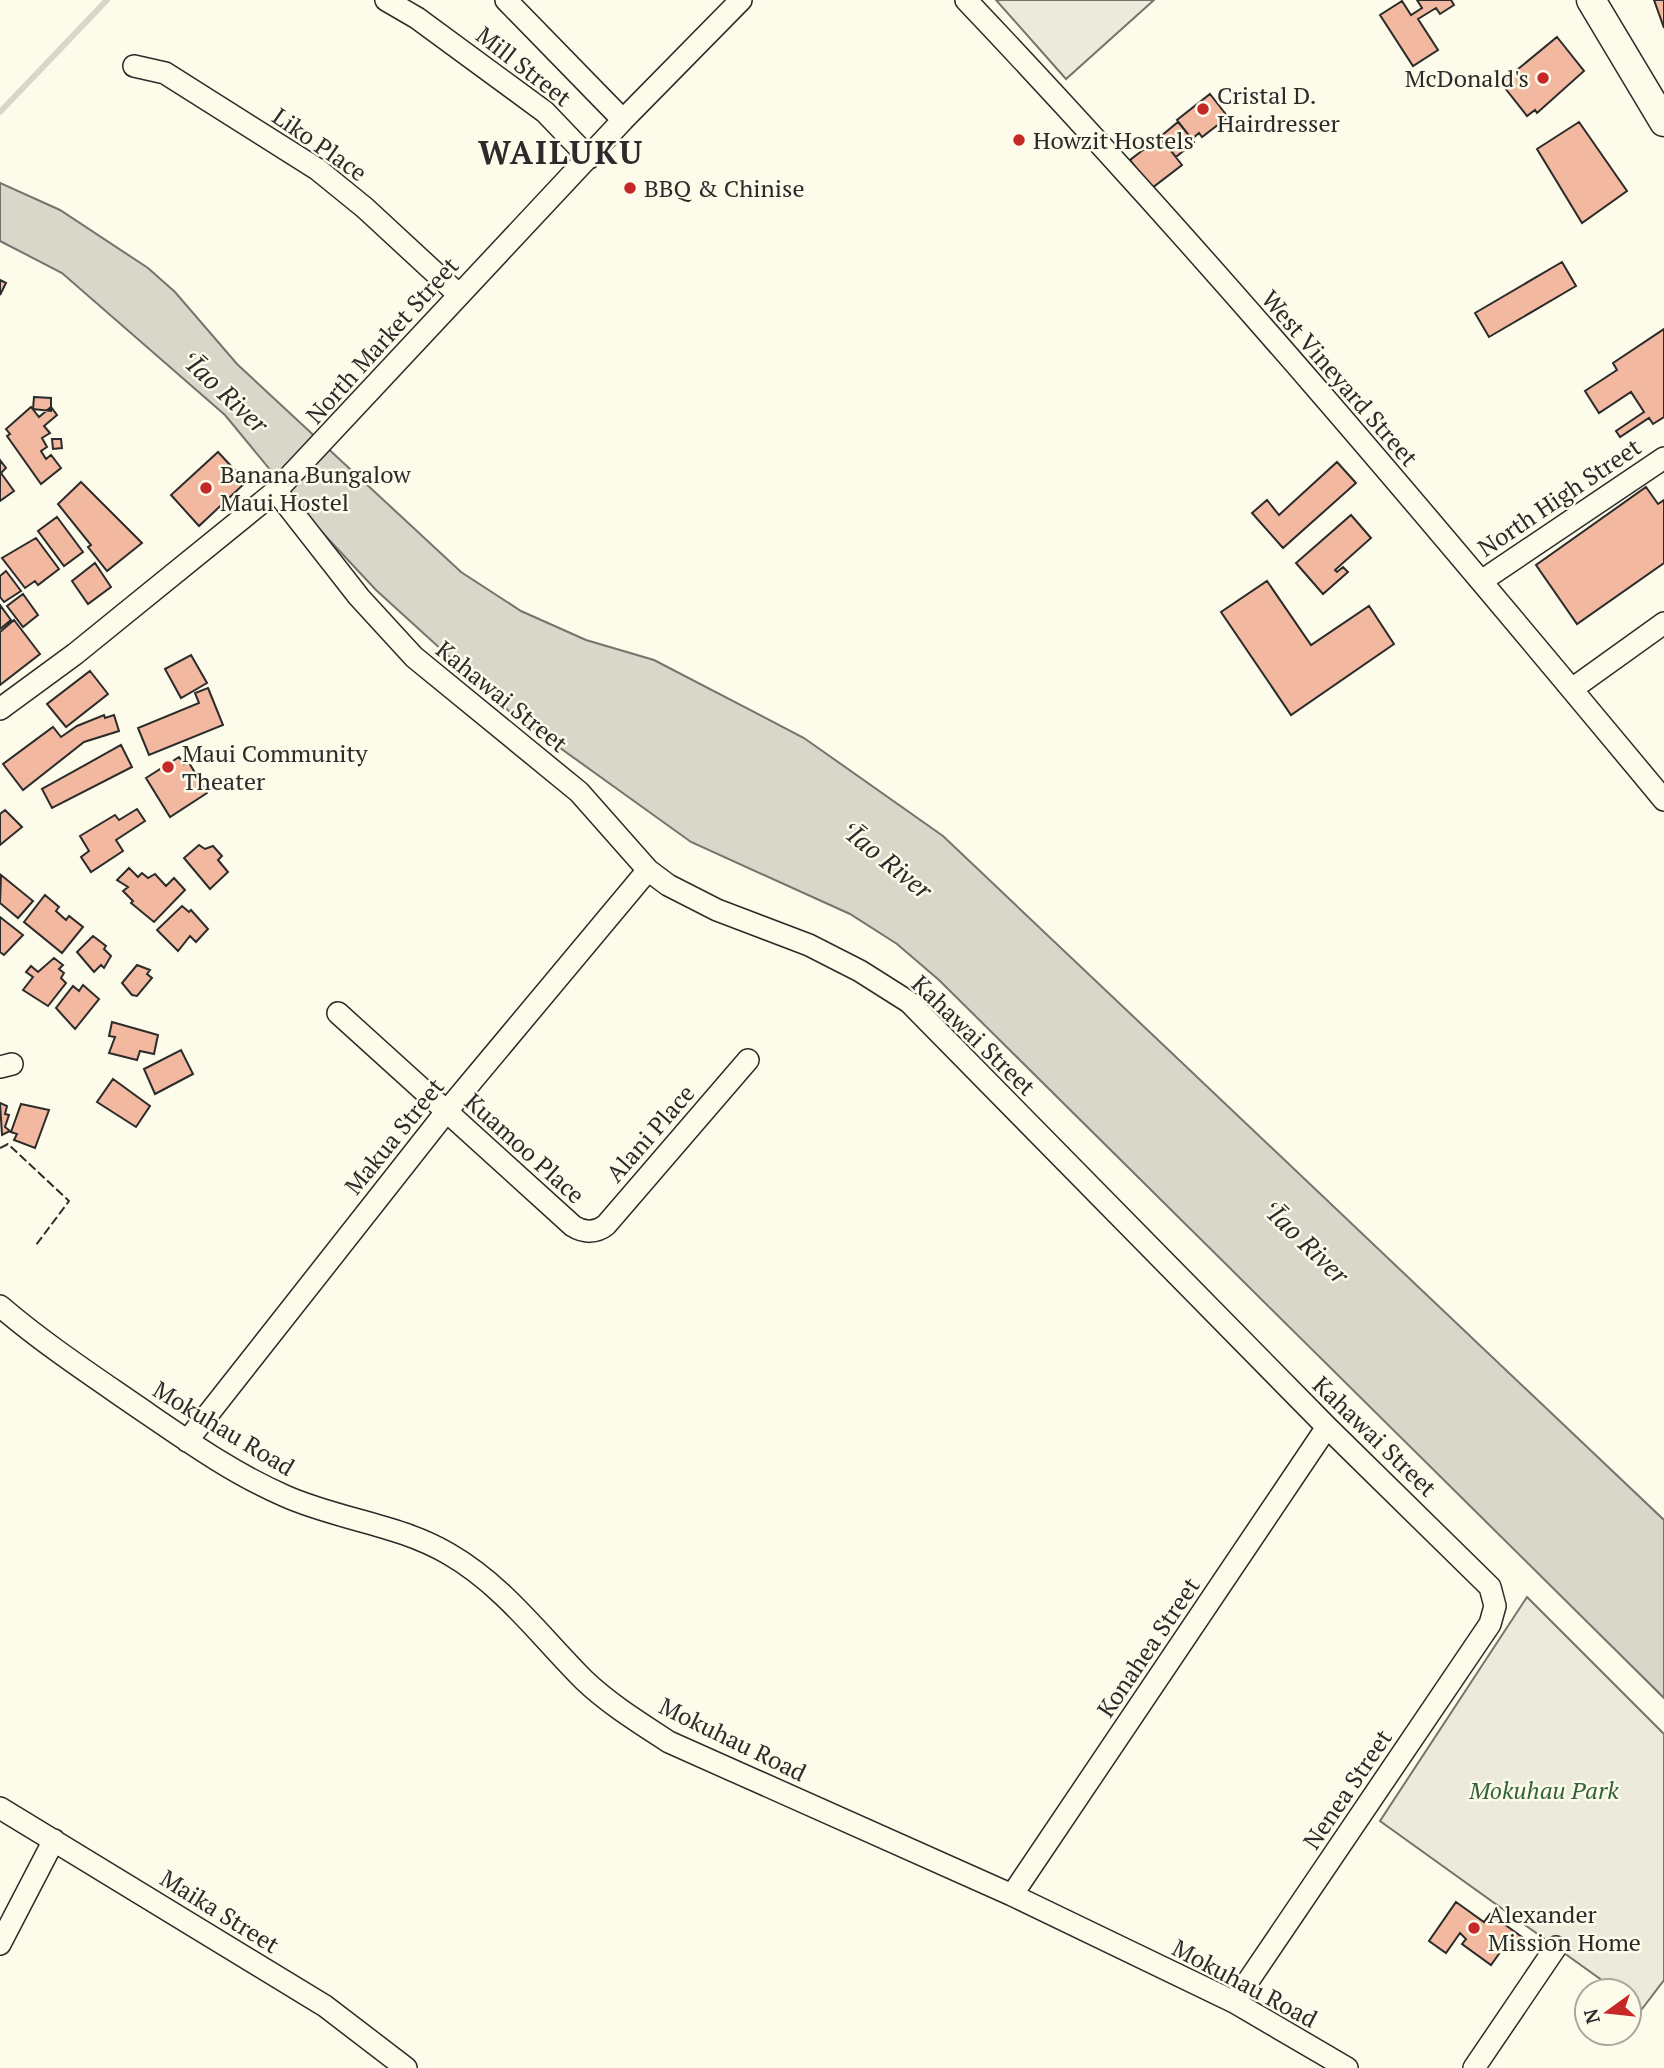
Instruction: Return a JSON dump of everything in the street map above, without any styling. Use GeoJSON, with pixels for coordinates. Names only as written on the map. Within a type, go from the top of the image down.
{"type":"FeatureCollection","features":[{"type":"Feature","properties":{"kind":"main road"},"geometry":{"type":"LineString","coordinates":[[1591,0],[1664,122]]}},
{"type":"Feature","properties":{"kind":"street","name":"Mill Street"},"geometry":{"type":"LineString","coordinates":[[386,0],[417,18],[545,112],[589,158]]}},
{"type":"Feature","properties":{"kind":"street"},"geometry":{"type":"LineString","coordinates":[[506,0],[623,120]]}},
{"type":"Feature","properties":{"kind":"street","name":"North Market Street"},"geometry":{"type":"LineString","coordinates":[[0,709],[75,654],[276,491],[326,440],[458,294],[741,0]]}},
{"type":"Feature","properties":{"kind":"street","name":"West Vineyard Street"},"geometry":{"type":"LineString","coordinates":[[966,0],[1114,160],[1483,580],[1664,800]]}},
{"type":"Feature","properties":{"kind":"street","name":"Liko Place"},"geometry":{"type":"LineString","coordinates":[[134,66],[165,73],[325,175],[458,294]]}},
{"type":"Feature","properties":{"kind":"street","name":"North High Street"},"geometry":{"type":"LineString","coordinates":[[1483,580],[1664,458]]}},
{"type":"Feature","properties":{"kind":"street","name":"Kahawai Street"},"geometry":{"type":"LineString","coordinates":[[276,491],[359,597],[414,657],[579,792],[648,870],[668,885],[717,910],[808,945],[860,971],[909,1002],[1327,1427],[1483,1578],[1492,1591],[1495,1602]]}},
{"type":"Feature","properties":{"kind":"street"},"geometry":{"type":"LineString","coordinates":[[1572,690],[1664,623]]}},
{"type":"Feature","properties":{"kind":"street","name":"Makua Street"},"geometry":{"type":"LineString","coordinates":[[187,1441],[446,1112],[648,870]]}},
{"type":"Feature","properties":{"kind":"street","name":"Kuamoo Place"},"geometry":{"type":"LineString","coordinates":[[338,1013],[573,1226],[588,1232]]}},
{"type":"Feature","properties":{"kind":"street","name":"Alani Place"},"geometry":{"type":"LineString","coordinates":[[588,1232],[606,1225],[748,1060]]}},
{"type":"Feature","properties":{"kind":"street","name":"Mokuhau Road"},"geometry":{"type":"LineString","coordinates":[[0,1306],[37,1337],[187,1441],[254,1482],[289,1498],[398,1529],[452,1555],[498,1591],[586,1682],[626,1714],[669,1742],[1012,1895],[1234,2002],[1347,2068]]}},
{"type":"Feature","properties":{"kind":"street","name":"Konahea Street"},"geometry":{"type":"LineString","coordinates":[[1012,1895],[1327,1427]]}},
{"type":"Feature","properties":{"kind":"street","name":"Nenea Street"},"geometry":{"type":"LineString","coordinates":[[1234,2002],[1490,1624],[1495,1602]]}},
{"type":"Feature","properties":{"kind":"street","name":"Maika Street"},"geometry":{"type":"LineString","coordinates":[[0,1808],[325,2006],[407,2068]]}},
{"type":"Feature","properties":{"kind":"street"},"geometry":{"type":"LineString","coordinates":[[0,1944],[54,1840]]}},
{"type":"Feature","properties":{"kind":"street"},"geometry":{"type":"LineString","coordinates":[[1474,2068],[1556,1947]]}},
{"type":"Feature","properties":{"kind":"green space","name":"Mokuhau Park"},"geometry":{"type":"Polygon","coordinates":[[[1527,1597],[1664,1734],[1664,1980],[1643,2008],[1643,1977],[1597,1977],[1380,1821],[1527,1597]]]}},
{"type":"Feature","properties":{"kind":"shaded area"},"geometry":{"type":"Polygon","coordinates":[[[996,0],[1154,0],[1066,79],[996,0]]]}},
{"type":"Feature","properties":{"kind":"water","name":"ʻĪao River"},"geometry":{"type":"Polygon","coordinates":[[[0,183],[60,210],[148,268],[175,292],[237,364],[461,572],[521,611],[586,640],[654,660],[804,738],[943,836],[1664,1520],[1664,1698],[939,980],[897,944],[850,914],[691,842],[510,712],[376,590],[318,528],[225,415],[62,273],[0,241],[0,183]]]}},
{"type":"Feature","properties":{"kind":"building"},"geometry":{"type":"Polygon","coordinates":[[[1417,0],[1451,0],[1454,5],[1440,14],[1436,8],[1418,19],[1438,50],[1413,66],[1380,15],[1402,1],[1411,15],[1422,8],[1417,0]]]}},
{"type":"Feature","properties":{"kind":"building"},"geometry":{"type":"Polygon","coordinates":[[[1654,0],[1664,0],[1664,28],[1654,0]]]}},
{"type":"Feature","properties":{"kind":"building","name":"McDonald's"},"geometry":{"type":"Polygon","coordinates":[[[1557,37],[1584,71],[1537,113],[1535,110],[1527,116],[1501,83],[1557,37]]]}},
{"type":"Feature","properties":{"kind":"building"},"geometry":{"type":"Polygon","coordinates":[[[1210,94],[1228,117],[1202,137],[1199,133],[1192,139],[1177,120],[1210,94]]]}},
{"type":"Feature","properties":{"kind":"building"},"geometry":{"type":"Polygon","coordinates":[[[1178,122],[1194,142],[1176,157],[1160,137],[1178,122]]]}},
{"type":"Feature","properties":{"kind":"building"},"geometry":{"type":"Polygon","coordinates":[[[1579,122],[1627,191],[1582,223],[1537,149],[1579,122]]]}},
{"type":"Feature","properties":{"kind":"building"},"geometry":{"type":"Polygon","coordinates":[[[1160,137],[1182,165],[1152,188],[1130,160],[1160,137]]]}},
{"type":"Feature","properties":{"kind":"building"},"geometry":{"type":"Polygon","coordinates":[[[1562,262],[1576,286],[1489,337],[1475,313],[1562,262]]]}},
{"type":"Feature","properties":{"kind":"building"},"geometry":{"type":"Polygon","coordinates":[[[0,280],[6,283],[0,295],[0,280]]]}},
{"type":"Feature","properties":{"kind":"building"},"geometry":{"type":"Polygon","coordinates":[[[1664,329],[1664,417],[1653,424],[1649,418],[1620,437],[1616,431],[1644,412],[1631,392],[1599,413],[1585,391],[1617,370],[1613,363],[1664,329]]]}},
{"type":"Feature","properties":{"kind":"building"},"geometry":{"type":"Polygon","coordinates":[[[34,397],[51,398],[51,411],[33,409],[34,397]]]}},
{"type":"Feature","properties":{"kind":"building"},"geometry":{"type":"Polygon","coordinates":[[[31,407],[39,417],[51,407],[57,415],[44,426],[50,433],[42,438],[47,447],[41,451],[46,459],[51,455],[61,468],[41,484],[7,436],[10,434],[6,429],[31,407]]]}},
{"type":"Feature","properties":{"kind":"building"},"geometry":{"type":"Polygon","coordinates":[[[52,439],[61,439],[62,448],[53,449],[52,439]]]}},
{"type":"Feature","properties":{"kind":"building"},"geometry":{"type":"Polygon","coordinates":[[[218,452],[246,482],[199,526],[171,495],[218,452]]]}},
{"type":"Feature","properties":{"kind":"building"},"geometry":{"type":"Polygon","coordinates":[[[0,460],[6,468],[1,473],[14,491],[0,501],[0,460]]]}},
{"type":"Feature","properties":{"kind":"building"},"geometry":{"type":"Polygon","coordinates":[[[1337,462],[1356,483],[1283,548],[1252,513],[1267,500],[1279,515],[1337,462]]]}},
{"type":"Feature","properties":{"kind":"building"},"geometry":{"type":"Polygon","coordinates":[[[81,482],[142,543],[107,571],[88,547],[91,545],[58,504],[81,482]]]}},
{"type":"Feature","properties":{"kind":"building"},"geometry":{"type":"Polygon","coordinates":[[[1646,487],[1658,504],[1664,500],[1664,563],[1577,624],[1536,565],[1646,487]]]}},
{"type":"Feature","properties":{"kind":"building"},"geometry":{"type":"Polygon","coordinates":[[[1351,515],[1371,538],[1335,570],[1337,572],[1343,567],[1348,572],[1323,594],[1296,563],[1351,515]]]}},
{"type":"Feature","properties":{"kind":"building"},"geometry":{"type":"Polygon","coordinates":[[[57,517],[83,552],[64,566],[38,531],[57,517]]]}},
{"type":"Feature","properties":{"kind":"building"},"geometry":{"type":"Polygon","coordinates":[[[36,538],[59,569],[38,585],[35,581],[25,588],[2,558],[36,538]]]}},
{"type":"Feature","properties":{"kind":"building"},"geometry":{"type":"Polygon","coordinates":[[[95,563],[111,587],[88,604],[72,581],[95,563]]]}},
{"type":"Feature","properties":{"kind":"building"},"geometry":{"type":"Polygon","coordinates":[[[6,571],[21,591],[4,602],[0,597],[0,576],[6,571]]]}},
{"type":"Feature","properties":{"kind":"building"},"geometry":{"type":"Polygon","coordinates":[[[1267,581],[1311,645],[1369,606],[1394,644],[1291,715],[1221,612],[1267,581]]]}},
{"type":"Feature","properties":{"kind":"building"},"geometry":{"type":"Polygon","coordinates":[[[23,594],[38,615],[23,627],[7,606],[23,594]]]}},
{"type":"Feature","properties":{"kind":"building"},"geometry":{"type":"Polygon","coordinates":[[[0,605],[11,620],[0,629],[0,605]]]}},
{"type":"Feature","properties":{"kind":"building"},"geometry":{"type":"Polygon","coordinates":[[[14,620],[40,654],[0,685],[0,632],[14,620]]]}},
{"type":"Feature","properties":{"kind":"building"},"geometry":{"type":"Polygon","coordinates":[[[191,655],[207,683],[181,698],[165,669],[191,655]]]}},
{"type":"Feature","properties":{"kind":"building"},"geometry":{"type":"Polygon","coordinates":[[[90,671],[108,694],[66,727],[47,704],[90,671]]]}},
{"type":"Feature","properties":{"kind":"building"},"geometry":{"type":"Polygon","coordinates":[[[208,688],[223,725],[149,755],[138,728],[199,703],[195,693],[208,688]]]}},
{"type":"Feature","properties":{"kind":"building"},"geometry":{"type":"Polygon","coordinates":[[[104,715],[105,718],[114,715],[119,731],[84,742],[23,790],[3,764],[53,727],[61,737],[77,726],[104,715]]]}},
{"type":"Feature","properties":{"kind":"building"},"geometry":{"type":"Polygon","coordinates":[[[121,745],[132,767],[52,808],[42,789],[121,745]]]}},
{"type":"Feature","properties":{"kind":"building"},"geometry":{"type":"Polygon","coordinates":[[[179,757],[184,764],[188,761],[207,793],[170,817],[146,778],[179,757]]]}},
{"type":"Feature","properties":{"kind":"building"},"geometry":{"type":"Polygon","coordinates":[[[137,809],[145,821],[116,840],[123,851],[91,872],[81,857],[89,851],[80,836],[115,815],[119,820],[137,809]]]}},
{"type":"Feature","properties":{"kind":"building"},"geometry":{"type":"Polygon","coordinates":[[[5,810],[22,827],[0,845],[0,814],[5,810]]]}},
{"type":"Feature","properties":{"kind":"building"},"geometry":{"type":"Polygon","coordinates":[[[199,845],[205,849],[213,846],[222,856],[218,860],[228,872],[210,889],[184,858],[199,845]]]}},
{"type":"Feature","properties":{"kind":"building"},"geometry":{"type":"Polygon","coordinates":[[[129,868],[138,877],[142,873],[148,878],[155,874],[166,886],[174,878],[185,890],[154,922],[131,903],[133,901],[123,891],[128,887],[117,880],[129,868]]]}},
{"type":"Feature","properties":{"kind":"building"},"geometry":{"type":"Polygon","coordinates":[[[1,875],[33,901],[18,918],[0,903],[1,875]]]}},
{"type":"Feature","properties":{"kind":"building"},"geometry":{"type":"Polygon","coordinates":[[[45,895],[59,907],[56,911],[66,920],[69,916],[83,927],[62,953],[24,922],[45,895]]]}},
{"type":"Feature","properties":{"kind":"building"},"geometry":{"type":"Polygon","coordinates":[[[182,906],[189,912],[191,910],[208,929],[196,942],[190,936],[178,951],[157,930],[182,906]]]}},
{"type":"Feature","properties":{"kind":"building"},"geometry":{"type":"Polygon","coordinates":[[[0,917],[23,935],[4,955],[0,952],[0,917]]]}},
{"type":"Feature","properties":{"kind":"building"},"geometry":{"type":"Polygon","coordinates":[[[93,936],[106,946],[104,949],[111,956],[104,968],[101,965],[94,972],[77,952],[93,936]]]}},
{"type":"Feature","properties":{"kind":"building"},"geometry":{"type":"Polygon","coordinates":[[[54,958],[63,965],[59,969],[64,973],[61,978],[66,983],[48,1006],[23,990],[33,977],[26,972],[31,966],[38,972],[54,958]]]}},
{"type":"Feature","properties":{"kind":"building"},"geometry":{"type":"Polygon","coordinates":[[[137,965],[150,970],[147,974],[152,978],[137,996],[132,995],[122,983],[137,965]]]}},
{"type":"Feature","properties":{"kind":"building"},"geometry":{"type":"Polygon","coordinates":[[[83,985],[99,999],[75,1029],[56,1008],[73,986],[79,991],[83,985]]]}},
{"type":"Feature","properties":{"kind":"building"},"geometry":{"type":"Polygon","coordinates":[[[112,1022],[158,1035],[154,1054],[140,1051],[137,1060],[109,1053],[115,1037],[109,1036],[112,1022]]]}},
{"type":"Feature","properties":{"kind":"building"},"geometry":{"type":"Polygon","coordinates":[[[181,1050],[193,1074],[155,1094],[144,1069],[181,1050]]]}},
{"type":"Feature","properties":{"kind":"building"},"geometry":{"type":"Polygon","coordinates":[[[113,1079],[150,1106],[136,1127],[97,1102],[113,1079]]]}},
{"type":"Feature","properties":{"kind":"building"},"geometry":{"type":"Polygon","coordinates":[[[0,1103],[7,1106],[5,1114],[9,1115],[5,1127],[10,1131],[2,1135],[0,1103]]]}},
{"type":"Feature","properties":{"kind":"building"},"geometry":{"type":"Polygon","coordinates":[[[21,1104],[49,1110],[35,1148],[14,1140],[17,1134],[11,1132],[21,1104]]]}},
{"type":"Feature","properties":{"kind":"building","name":"Alexander Mission Home"},"geometry":{"type":"Polygon","coordinates":[[[1456,1902],[1484,1922],[1490,1914],[1522,1937],[1514,1949],[1506,1944],[1491,1965],[1462,1944],[1466,1939],[1460,1933],[1446,1953],[1429,1941],[1456,1902]]]}},
{"type":"Feature","properties":{"kind":"waterway"},"geometry":{"type":"LineString","coordinates":[[0,112],[107,0]]}},
{"type":"Feature","properties":{"kind":"fence"},"geometry":{"type":"LineString","coordinates":[[0,1148],[8,1144],[69,1201],[36,1245]]}},
{"type":"Feature","properties":{"kind":"place","name":"McDonald's"},"geometry":{"type":"Point","coordinates":[1543,78]}},
{"type":"Feature","properties":{"kind":"place","name":"Cristal D. Hairdresser"},"geometry":{"type":"Point","coordinates":[1203,109]}},
{"type":"Feature","properties":{"kind":"place","name":"Howzit Hostels"},"geometry":{"type":"Point","coordinates":[1019,140]}},
{"type":"Feature","properties":{"kind":"place","name":"BBQ & Chinise"},"geometry":{"type":"Point","coordinates":[630,188]}},
{"type":"Feature","properties":{"kind":"place","name":"Banana Bungalow Maui Hostel"},"geometry":{"type":"Point","coordinates":[206,488]}},
{"type":"Feature","properties":{"kind":"place","name":"Maui Community Theater"},"geometry":{"type":"Point","coordinates":[168,767]}},
{"type":"Feature","properties":{"kind":"place","name":"Alexander Mission Home"},"geometry":{"type":"Point","coordinates":[1474,1928]}},
{"type":"Feature","properties":{"kind":"district","name":"WAILUKU"},"geometry":{"type":"Point","coordinates":[561,152]}}]}
